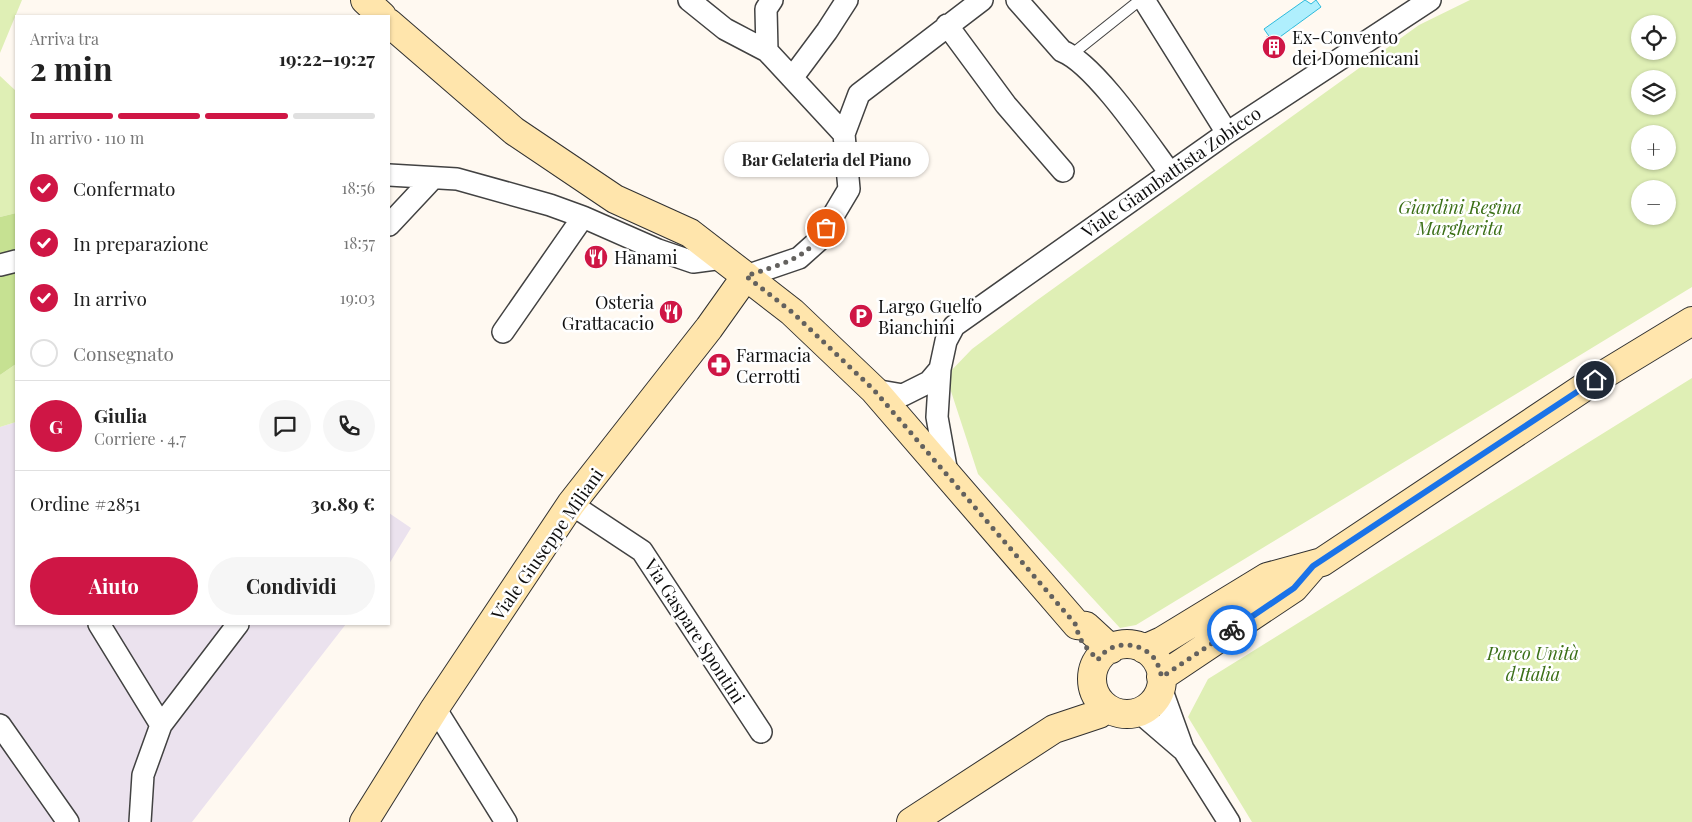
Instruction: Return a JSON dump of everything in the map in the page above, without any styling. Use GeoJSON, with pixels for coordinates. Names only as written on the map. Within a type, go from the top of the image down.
{"type":"FeatureCollection","features":[{"type":"Feature","properties":{"kind":"main road"},"geometry":{"type":"LineString","coordinates":[[365,0],[381,15]]}},
{"type":"Feature","properties":{"kind":"main road"},"geometry":{"type":"LineString","coordinates":[[390,24],[514,131],[615,199],[690,233],[792,312],[874,390],[1077,626],[1077,634],[1105,654]]}},
{"type":"Feature","properties":{"kind":"main road","name":"Viale Giuseppe Miliani"},"geometry":{"type":"LineString","coordinates":[[364,822],[435,708],[572,504],[709,328],[746,276]]}},
{"type":"Feature","properties":{"kind":"main road"},"geometry":{"type":"LineString","coordinates":[[1161,682],[1294,588],[1313,566],[1595,380],[1692,321]]}},
{"type":"Feature","properties":{"kind":"main road"},"geometry":{"type":"LineString","coordinates":[[1144,649],[1162,641],[1267,577],[1313,566]]}},
{"type":"Feature","properties":{"kind":"main road"},"geometry":{"type":"LineString","coordinates":[[1122,645],[1144,649],[1153,656],[1161,682],[1156,698],[1139,712],[1117,713],[1100,698],[1092,678],[1105,654],[1122,645]]}},
{"type":"Feature","properties":{"kind":"main road"},"geometry":{"type":"LineString","coordinates":[[923,819],[1054,729],[1070,708],[1100,698]]}},
{"type":"Feature","properties":{"kind":"street"},"geometry":{"type":"LineString","coordinates":[[690,0],[725,29],[767,51],[844,134]]}},
{"type":"Feature","properties":{"kind":"street"},"geometry":{"type":"LineString","coordinates":[[767,51],[766,9],[772,0]]}},
{"type":"Feature","properties":{"kind":"street"},"geometry":{"type":"LineString","coordinates":[[792,78],[827,31],[847,0]]}},
{"type":"Feature","properties":{"kind":"street"},"geometry":{"type":"LineString","coordinates":[[746,276],[799,258],[818,241],[849,189],[844,134],[859,94],[982,0]]}},
{"type":"Feature","properties":{"kind":"street"},"geometry":{"type":"LineString","coordinates":[[1017,0],[1062,51],[1071,55],[1105,88],[1170,173]]}},
{"type":"Feature","properties":{"kind":"street"},"geometry":{"type":"LineString","coordinates":[[1144,0],[1227,133]]}},
{"type":"Feature","properties":{"kind":"street","name":"Viale Giambattista Zobicco"},"geometry":{"type":"LineString","coordinates":[[948,476],[937,418],[940,369],[946,341],[954,326],[1227,133],[1417,3]]}},
{"type":"Feature","properties":{"kind":"street"},"geometry":{"type":"LineString","coordinates":[[947,25],[1006,106],[1063,171]]}},
{"type":"Feature","properties":{"kind":"street"},"geometry":{"type":"LineString","coordinates":[[390,175],[457,179],[550,205],[583,217],[658,250],[693,262],[723,258]]}},
{"type":"Feature","properties":{"kind":"street"},"geometry":{"type":"LineString","coordinates":[[390,222],[433,178]]}},
{"type":"Feature","properties":{"kind":"street"},"geometry":{"type":"LineString","coordinates":[[503,332],[583,217]]}},
{"type":"Feature","properties":{"kind":"street"},"geometry":{"type":"LineString","coordinates":[[0,266],[15,261]]}},
{"type":"Feature","properties":{"kind":"street"},"geometry":{"type":"LineString","coordinates":[[874,390],[903,395],[929,382],[940,369]]}},
{"type":"Feature","properties":{"kind":"street","name":"Via Gaspare Spontini"},"geometry":{"type":"LineString","coordinates":[[572,504],[642,551],[761,732]]}},
{"type":"Feature","properties":{"kind":"street"},"geometry":{"type":"LineString","coordinates":[[100,625],[160,725]]}},
{"type":"Feature","properties":{"kind":"street"},"geometry":{"type":"LineString","coordinates":[[140,822],[143,775],[160,725],[237,625]]}},
{"type":"Feature","properties":{"kind":"street"},"geometry":{"type":"LineString","coordinates":[[1161,682],[1182,749],[1229,822]]}},
{"type":"Feature","properties":{"kind":"street"},"geometry":{"type":"LineString","coordinates":[[435,708],[506,822]]}},
{"type":"Feature","properties":{"kind":"street"},"geometry":{"type":"LineString","coordinates":[[1139,712],[1182,749]]}},
{"type":"Feature","properties":{"kind":"street"},"geometry":{"type":"LineString","coordinates":[[0,725],[68,822]]}},
{"type":"Feature","properties":{"kind":"lane"},"geometry":{"type":"LineString","coordinates":[[1071,55],[1140,0]]}},
{"type":"Feature","properties":{"kind":"shaded area"},"geometry":{"type":"Polygon","coordinates":[[[15,422],[15,625],[345,625],[192,822],[0,822],[0,427],[15,422]]]}},
{"type":"Feature","properties":{"kind":"shaded area"},"geometry":{"type":"Polygon","coordinates":[[[390,514],[411,528],[390,562],[390,514]]]}},
{"type":"Feature","properties":{"kind":"green space"},"geometry":{"type":"Polygon","coordinates":[[[0,0],[22,0],[15,15],[0,53],[0,0]]]}},
{"type":"Feature","properties":{"kind":"green space","name":"Giardini Regina Margherita"},"geometry":{"type":"Polygon","coordinates":[[[1470,0],[1692,0],[1692,287],[1136,625],[1120,628],[978,474],[946,376],[972,349],[1419,25],[1470,0]]]}},
{"type":"Feature","properties":{"kind":"green space"},"geometry":{"type":"Polygon","coordinates":[[[0,76],[15,90],[15,213],[0,217],[0,76]]]}},
{"type":"Feature","properties":{"kind":"green space"},"geometry":{"type":"Polygon","coordinates":[[[15,213],[15,365],[0,375],[0,217],[15,213]]]}},
{"type":"Feature","properties":{"kind":"green space"},"geometry":{"type":"Polygon","coordinates":[[[15,365],[15,422],[0,427],[0,375],[15,365]]]}},
{"type":"Feature","properties":{"kind":"green space","name":"Parco Unità d'Italia"},"geometry":{"type":"Polygon","coordinates":[[[1692,378],[1692,822],[1252,822],[1188,717],[1208,679],[1692,378]]]}},
{"type":"Feature","properties":{"kind":"water"},"geometry":{"type":"Polygon","coordinates":[[[1305,0],[1311,4],[1316,0],[1321,7],[1273,42],[1264,29],[1305,0]]]}},
{"type":"Feature","properties":{"kind":"way so far"},"geometry":{"type":"LineString","coordinates":[[826,228],[818,241],[799,258],[746,276],[792,312],[874,390],[1077,626],[1077,634],[1098,660],[1111,649],[1122,645],[1133,645],[1144,649],[1153,656],[1159,665],[1162,677],[1232,630]]}},
{"type":"Feature","properties":{"kind":"place","name":"Ex-Convento dei Domenicani"},"geometry":{"type":"Point","coordinates":[1274,47]}},
{"type":"Feature","properties":{"kind":"place","name":"Bar Gelateria del Piano"},"geometry":{"type":"Point","coordinates":[826,228]}},
{"type":"Feature","properties":{"kind":"place","name":"Hanami"},"geometry":{"type":"Point","coordinates":[596,257]}},
{"type":"Feature","properties":{"kind":"place","name":"Osteria Grattacacio"},"geometry":{"type":"Point","coordinates":[671,312]}},
{"type":"Feature","properties":{"kind":"place","name":"Largo Guelfo Bianchini"},"geometry":{"type":"Point","coordinates":[861,316]}},
{"type":"Feature","properties":{"kind":"place","name":"Farmacia Cerrotti"},"geometry":{"type":"Point","coordinates":[719,365]}},
{"type":"Feature","properties":{"kind":"route"},"geometry":{"type":"LineString","coordinates":[[1232,630],[1294,588],[1313,566],[1322,562],[1595,380]]}}]}
